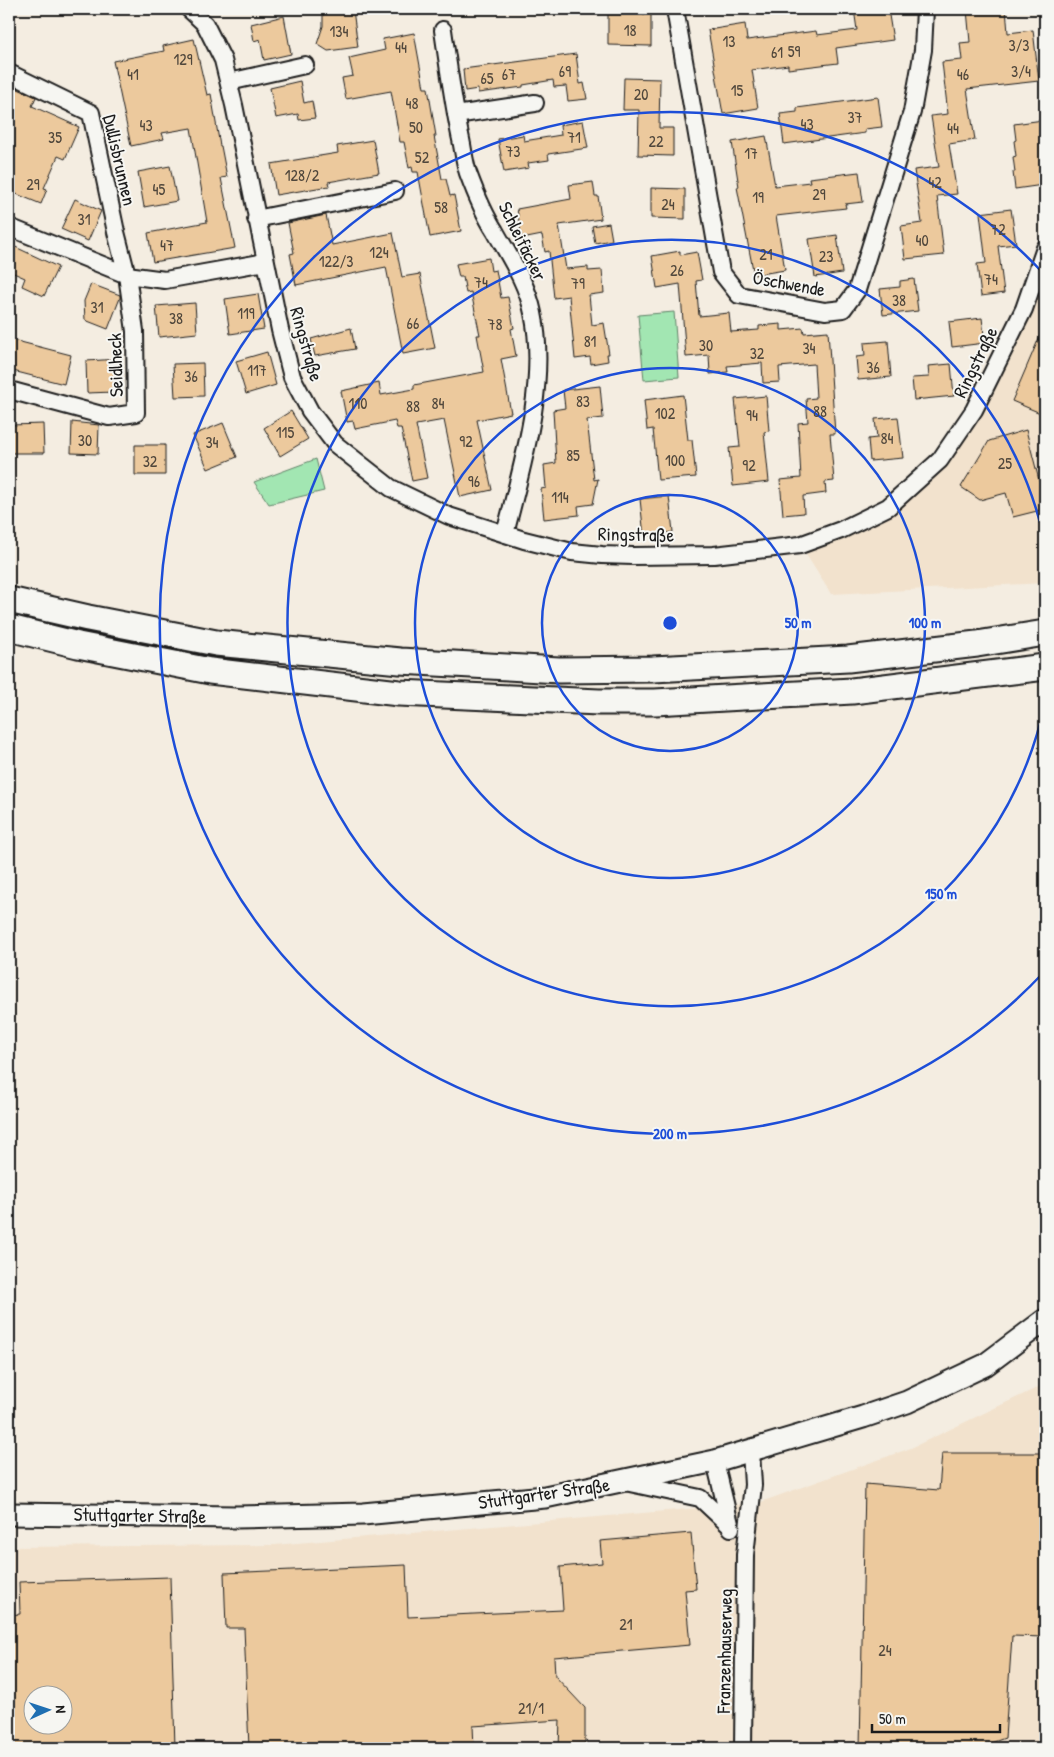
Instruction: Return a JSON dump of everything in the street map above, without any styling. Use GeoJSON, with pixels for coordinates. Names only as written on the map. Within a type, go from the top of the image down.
{"type":"FeatureCollection","features":[{"type":"Feature","properties":{"kind":"highway"},"geometry":{"type":"LineString","coordinates":[[9,600],[88,618],[216,643],[400,662],[559,670],[653,669],[848,659],[977,644],[1045,633]]}},
{"type":"Feature","properties":{"kind":"highway"},"geometry":{"type":"LineString","coordinates":[[9,628],[78,645],[210,671],[399,693],[599,702],[672,702],[852,691],[1045,667]]}},
{"type":"Feature","properties":{"kind":"main road","name":"Stuttgarter Straße"},"geometry":{"type":"LineString","coordinates":[[9,1514],[236,1517],[362,1514],[545,1497],[715,1461],[907,1402],[985,1365],[1045,1320]]}},
{"type":"Feature","properties":{"kind":"street","name":"Ringstraße"},"geometry":{"type":"LineString","coordinates":[[189,9],[205,24],[223,60],[256,219],[292,377],[310,411],[335,444],[391,488],[449,516],[505,534],[579,552],[633,556],[714,555],[800,545],[840,530],[888,507],[940,460],[974,410],[1024,309],[1045,248]]}},
{"type":"Feature","properties":{"kind":"street","name":"Öschwende"},"geometry":{"type":"LineString","coordinates":[[675,9],[721,272],[740,295],[825,311],[844,309],[857,290],[912,112],[924,50],[925,9]]}},
{"type":"Feature","properties":{"kind":"street","name":"Schleifäcker"},"geometry":{"type":"LineString","coordinates":[[443,30],[456,115],[468,171],[494,230],[520,273],[533,312],[536,334],[537,367],[532,419],[505,534]]}},
{"type":"Feature","properties":{"kind":"street"},"geometry":{"type":"LineString","coordinates":[[229,82],[305,65]]}},
{"type":"Feature","properties":{"kind":"street","name":"Dullisbrunnen"},"geometry":{"type":"LineString","coordinates":[[9,73],[91,113],[127,275]]}},
{"type":"Feature","properties":{"kind":"street"},"geometry":{"type":"LineString","coordinates":[[456,115],[535,103]]}},
{"type":"Feature","properties":{"kind":"street"},"geometry":{"type":"LineString","coordinates":[[256,219],[395,191]]}},
{"type":"Feature","properties":{"kind":"street"},"geometry":{"type":"LineString","coordinates":[[9,227],[127,275],[165,280],[266,262]]}},
{"type":"Feature","properties":{"kind":"street","name":"Seidlheck"},"geometry":{"type":"LineString","coordinates":[[9,390],[109,417],[136,413],[135,331],[127,275]]}},
{"type":"Feature","properties":{"kind":"street","name":"Franzenhauserweg"},"geometry":{"type":"LineString","coordinates":[[743,1748],[745,1555],[753,1485],[751,1451]]}},
{"type":"Feature","properties":{"kind":"street","name":"Franzenhauserweg"},"geometry":{"type":"LineString","coordinates":[[715,1461],[730,1526],[745,1555]]}},
{"type":"Feature","properties":{"kind":"street"},"geometry":{"type":"LineString","coordinates":[[623,1481],[700,1498],[730,1526]]}},
{"type":"Feature","properties":{"kind":"shaded area"},"geometry":{"type":"Polygon","coordinates":[[[1045,248],[1045,583],[831,594],[800,545],[888,507],[975,410],[1045,248]]]}},
{"type":"Feature","properties":{"kind":"shaded area"},"geometry":{"type":"Polygon","coordinates":[[[1045,1384],[1045,1748],[9,1748],[9,1547],[274,1545],[758,1503],[911,1448],[1045,1384]]]}},
{"type":"Feature","properties":{"kind":"green space"},"geometry":{"type":"Polygon","coordinates":[[[674,312],[679,377],[644,380],[638,315],[674,312]]]}},
{"type":"Feature","properties":{"kind":"green space"},"geometry":{"type":"Polygon","coordinates":[[[316,459],[324,491],[269,504],[254,482],[316,459]]]}},
{"type":"Feature","properties":{"kind":"building"},"geometry":{"type":"Polygon","coordinates":[[[854,9],[888,9],[893,40],[836,48],[838,63],[788,69],[788,65],[752,70],[758,108],[723,114],[708,30],[745,24],[747,40],[816,31],[817,35],[857,30],[854,9]]]}},
{"type":"Feature","properties":{"kind":"building"},"geometry":{"type":"Polygon","coordinates":[[[1006,9],[1008,33],[1033,30],[1039,81],[967,89],[975,140],[949,144],[957,194],[937,196],[944,255],[905,259],[901,226],[922,223],[914,170],[939,167],[931,116],[948,114],[942,62],[962,60],[960,43],[970,42],[967,10],[1006,9]]]}},
{"type":"Feature","properties":{"kind":"building"},"geometry":{"type":"Polygon","coordinates":[[[353,10],[358,47],[328,51],[317,44],[323,26],[323,14],[353,10]]]}},
{"type":"Feature","properties":{"kind":"building"},"geometry":{"type":"Polygon","coordinates":[[[608,14],[651,14],[651,46],[608,45],[608,14]]]}},
{"type":"Feature","properties":{"kind":"building"},"geometry":{"type":"Polygon","coordinates":[[[284,16],[291,54],[264,60],[260,39],[254,41],[251,24],[284,16]]]}},
{"type":"Feature","properties":{"kind":"building"},"geometry":{"type":"Polygon","coordinates":[[[414,33],[424,88],[428,88],[442,179],[446,179],[450,196],[454,195],[461,231],[430,237],[418,172],[413,172],[412,167],[409,168],[404,142],[400,142],[391,91],[346,99],[342,78],[353,76],[349,58],[385,50],[383,39],[414,33]]]}},
{"type":"Feature","properties":{"kind":"building"},"geometry":{"type":"Polygon","coordinates":[[[194,39],[207,95],[211,94],[227,177],[221,178],[235,248],[153,262],[148,233],[207,222],[191,128],[162,133],[164,139],[131,146],[113,61],[164,51],[163,46],[194,39]]]}},
{"type":"Feature","properties":{"kind":"building"},"geometry":{"type":"Polygon","coordinates":[[[576,54],[580,84],[584,83],[587,99],[568,101],[566,86],[554,87],[553,80],[523,85],[523,87],[478,93],[478,89],[465,91],[463,69],[576,54]]]}},
{"type":"Feature","properties":{"kind":"building"},"geometry":{"type":"Polygon","coordinates":[[[624,78],[660,79],[659,128],[673,128],[673,156],[638,155],[639,110],[623,110],[624,78]]]}},
{"type":"Feature","properties":{"kind":"building"},"geometry":{"type":"Polygon","coordinates":[[[300,81],[304,103],[312,101],[315,118],[299,120],[298,114],[276,118],[270,88],[300,81]]]}},
{"type":"Feature","properties":{"kind":"building"},"geometry":{"type":"Polygon","coordinates":[[[9,85],[36,97],[32,106],[79,127],[65,159],[58,156],[44,188],[47,189],[41,204],[9,191],[9,85]]]}},
{"type":"Feature","properties":{"kind":"building"},"geometry":{"type":"Polygon","coordinates":[[[878,97],[882,127],[865,129],[865,133],[784,144],[780,114],[797,112],[797,108],[878,97]]]}},
{"type":"Feature","properties":{"kind":"building"},"geometry":{"type":"Polygon","coordinates":[[[1043,120],[1045,153],[1042,153],[1044,168],[1041,168],[1043,185],[1015,189],[1013,157],[1016,156],[1014,141],[1016,140],[1014,124],[1043,120]]]}},
{"type":"Feature","properties":{"kind":"building"},"geometry":{"type":"Polygon","coordinates":[[[583,121],[588,148],[548,154],[549,160],[528,163],[529,168],[504,172],[498,139],[523,135],[524,141],[561,135],[560,125],[583,121]]]}},
{"type":"Feature","properties":{"kind":"building"},"geometry":{"type":"Polygon","coordinates":[[[766,136],[775,186],[810,182],[809,178],[859,172],[863,202],[845,204],[846,208],[776,216],[785,270],[754,275],[737,187],[739,187],[732,142],[766,136]]]}},
{"type":"Feature","properties":{"kind":"building"},"geometry":{"type":"Polygon","coordinates":[[[373,140],[379,173],[328,182],[329,186],[276,195],[271,164],[338,153],[337,146],[373,140]]]}},
{"type":"Feature","properties":{"kind":"building"},"geometry":{"type":"Polygon","coordinates":[[[170,166],[177,201],[144,207],[138,172],[170,166]]]}},
{"type":"Feature","properties":{"kind":"building"},"geometry":{"type":"Polygon","coordinates":[[[593,182],[595,196],[598,196],[601,219],[559,225],[566,269],[588,267],[588,271],[602,270],[604,293],[589,295],[592,325],[604,323],[609,354],[607,354],[608,361],[591,364],[590,357],[575,359],[569,296],[554,298],[549,251],[545,252],[542,235],[522,239],[517,209],[571,199],[569,185],[593,182]]]}},
{"type":"Feature","properties":{"kind":"building"},"geometry":{"type":"Polygon","coordinates":[[[651,188],[685,189],[685,219],[651,218],[651,188]]]}},
{"type":"Feature","properties":{"kind":"building"},"geometry":{"type":"Polygon","coordinates":[[[75,199],[101,211],[88,241],[61,229],[75,199]]]}},
{"type":"Feature","properties":{"kind":"building"},"geometry":{"type":"Polygon","coordinates":[[[1011,209],[1016,244],[998,246],[1004,293],[981,296],[977,264],[986,263],[980,213],[1011,209]]]}},
{"type":"Feature","properties":{"kind":"building"},"geometry":{"type":"Polygon","coordinates":[[[326,215],[332,245],[393,233],[402,277],[420,274],[435,348],[403,354],[386,267],[296,285],[290,254],[294,253],[288,223],[326,215]]]}},
{"type":"Feature","properties":{"kind":"building"},"geometry":{"type":"Polygon","coordinates":[[[609,223],[612,240],[595,243],[592,226],[609,223]]]}},
{"type":"Feature","properties":{"kind":"building"},"geometry":{"type":"Polygon","coordinates":[[[837,235],[842,273],[815,277],[809,239],[837,235]]]}},
{"type":"Feature","properties":{"kind":"building"},"geometry":{"type":"Polygon","coordinates":[[[9,244],[58,267],[44,296],[22,286],[25,278],[9,271],[9,244]]]}},
{"type":"Feature","properties":{"kind":"building"},"geometry":{"type":"Polygon","coordinates":[[[680,251],[680,255],[697,252],[702,280],[696,281],[699,316],[729,313],[731,332],[759,330],[759,326],[781,324],[781,330],[803,328],[804,333],[828,331],[835,434],[830,434],[834,481],[825,482],[826,493],[803,496],[804,513],[783,515],[780,480],[801,478],[798,423],[808,422],[806,399],[816,398],[814,364],[779,367],[780,382],[763,383],[762,363],[727,366],[728,372],[710,374],[709,355],[686,357],[680,284],[657,288],[652,256],[680,251]]]}},
{"type":"Feature","properties":{"kind":"building"},"geometry":{"type":"Polygon","coordinates":[[[489,258],[491,271],[496,270],[501,298],[508,297],[514,328],[511,329],[516,356],[501,359],[511,413],[477,420],[492,490],[460,497],[444,420],[416,425],[427,478],[412,481],[401,428],[397,428],[395,421],[355,429],[353,421],[347,422],[341,391],[379,383],[381,395],[414,389],[414,385],[484,372],[477,335],[480,335],[471,292],[466,293],[463,277],[459,277],[456,264],[489,258]]]}},
{"type":"Feature","properties":{"kind":"building"},"geometry":{"type":"Polygon","coordinates":[[[914,279],[918,311],[883,315],[880,289],[900,287],[900,281],[914,279]]]}},
{"type":"Feature","properties":{"kind":"building"},"geometry":{"type":"Polygon","coordinates":[[[91,284],[120,295],[108,329],[85,320],[84,301],[91,284]]]}},
{"type":"Feature","properties":{"kind":"building"},"geometry":{"type":"Polygon","coordinates":[[[258,294],[264,329],[230,334],[225,299],[258,294]]]}},
{"type":"Feature","properties":{"kind":"building"},"geometry":{"type":"Polygon","coordinates":[[[195,303],[197,333],[159,337],[156,306],[195,303]]]}},
{"type":"Feature","properties":{"kind":"building"},"geometry":{"type":"Polygon","coordinates":[[[982,318],[985,343],[952,347],[949,322],[982,318]]]}},
{"type":"Feature","properties":{"kind":"building"},"geometry":{"type":"Polygon","coordinates":[[[1045,324],[1045,415],[1012,401],[1045,324]]]}},
{"type":"Feature","properties":{"kind":"building"},"geometry":{"type":"Polygon","coordinates":[[[351,328],[355,349],[315,356],[311,339],[351,328]]]}},
{"type":"Feature","properties":{"kind":"building"},"geometry":{"type":"Polygon","coordinates":[[[9,339],[71,355],[64,384],[9,370],[9,339]]]}},
{"type":"Feature","properties":{"kind":"building"},"geometry":{"type":"Polygon","coordinates":[[[888,341],[891,377],[858,380],[856,357],[865,356],[864,343],[888,341]]]}},
{"type":"Feature","properties":{"kind":"building"},"geometry":{"type":"Polygon","coordinates":[[[267,352],[276,385],[246,394],[236,361],[267,352]]]}},
{"type":"Feature","properties":{"kind":"building"},"geometry":{"type":"Polygon","coordinates":[[[120,359],[121,383],[114,383],[114,392],[87,393],[86,361],[120,359]]]}},
{"type":"Feature","properties":{"kind":"building"},"geometry":{"type":"Polygon","coordinates":[[[203,363],[204,396],[175,397],[173,364],[203,363]]]}},
{"type":"Feature","properties":{"kind":"building"},"geometry":{"type":"Polygon","coordinates":[[[951,364],[954,396],[914,400],[912,378],[929,377],[928,366],[951,364]]]}},
{"type":"Feature","properties":{"kind":"building"},"geometry":{"type":"Polygon","coordinates":[[[600,386],[603,418],[587,420],[594,480],[598,479],[593,504],[578,506],[579,515],[544,519],[541,489],[546,488],[544,465],[556,463],[553,410],[565,408],[563,390],[600,386]]]}},
{"type":"Feature","properties":{"kind":"building"},"geometry":{"type":"Polygon","coordinates":[[[683,395],[688,440],[692,440],[696,477],[658,480],[653,429],[647,430],[644,400],[683,395]]]}},
{"type":"Feature","properties":{"kind":"building"},"geometry":{"type":"Polygon","coordinates":[[[766,396],[769,431],[764,432],[769,482],[733,486],[729,448],[740,447],[735,399],[766,396]]]}},
{"type":"Feature","properties":{"kind":"building"},"geometry":{"type":"Polygon","coordinates":[[[291,411],[308,439],[280,456],[264,428],[291,411]]]}},
{"type":"Feature","properties":{"kind":"building"},"geometry":{"type":"Polygon","coordinates":[[[898,417],[903,458],[870,461],[868,439],[877,438],[875,419],[898,417]]]}},
{"type":"Feature","properties":{"kind":"building"},"geometry":{"type":"Polygon","coordinates":[[[72,422],[99,425],[98,454],[71,453],[72,422]]]}},
{"type":"Feature","properties":{"kind":"building"},"geometry":{"type":"Polygon","coordinates":[[[223,423],[237,457],[208,469],[193,435],[223,423]]]}},
{"type":"Feature","properties":{"kind":"building"},"geometry":{"type":"Polygon","coordinates":[[[43,424],[44,453],[10,453],[10,425],[43,424]]]}},
{"type":"Feature","properties":{"kind":"building"},"geometry":{"type":"Polygon","coordinates":[[[1026,430],[1040,484],[1045,483],[1045,509],[1013,517],[1006,493],[980,500],[961,487],[989,441],[1026,430]]]}},
{"type":"Feature","properties":{"kind":"building"},"geometry":{"type":"Polygon","coordinates":[[[135,445],[165,445],[165,475],[135,475],[135,445]]]}},
{"type":"Feature","properties":{"kind":"building"},"geometry":{"type":"Polygon","coordinates":[[[669,496],[673,532],[644,536],[640,499],[669,496]]]}},
{"type":"Feature","properties":{"kind":"building"},"geometry":{"type":"Polygon","coordinates":[[[942,1453],[1045,1453],[1045,1637],[1012,1636],[1005,1738],[977,1748],[860,1748],[865,1484],[939,1490],[942,1453]]]}},
{"type":"Feature","properties":{"kind":"building"},"geometry":{"type":"Polygon","coordinates":[[[691,1533],[696,1589],[685,1590],[690,1645],[554,1657],[555,1676],[585,1708],[585,1748],[559,1748],[560,1720],[473,1726],[474,1748],[249,1748],[244,1628],[226,1628],[224,1573],[406,1565],[408,1617],[563,1610],[560,1567],[602,1563],[600,1541],[691,1533]]]}},
{"type":"Feature","properties":{"kind":"building"},"geometry":{"type":"Polygon","coordinates":[[[170,1577],[175,1748],[9,1748],[9,1615],[20,1614],[19,1582],[170,1577]]]}}]}
